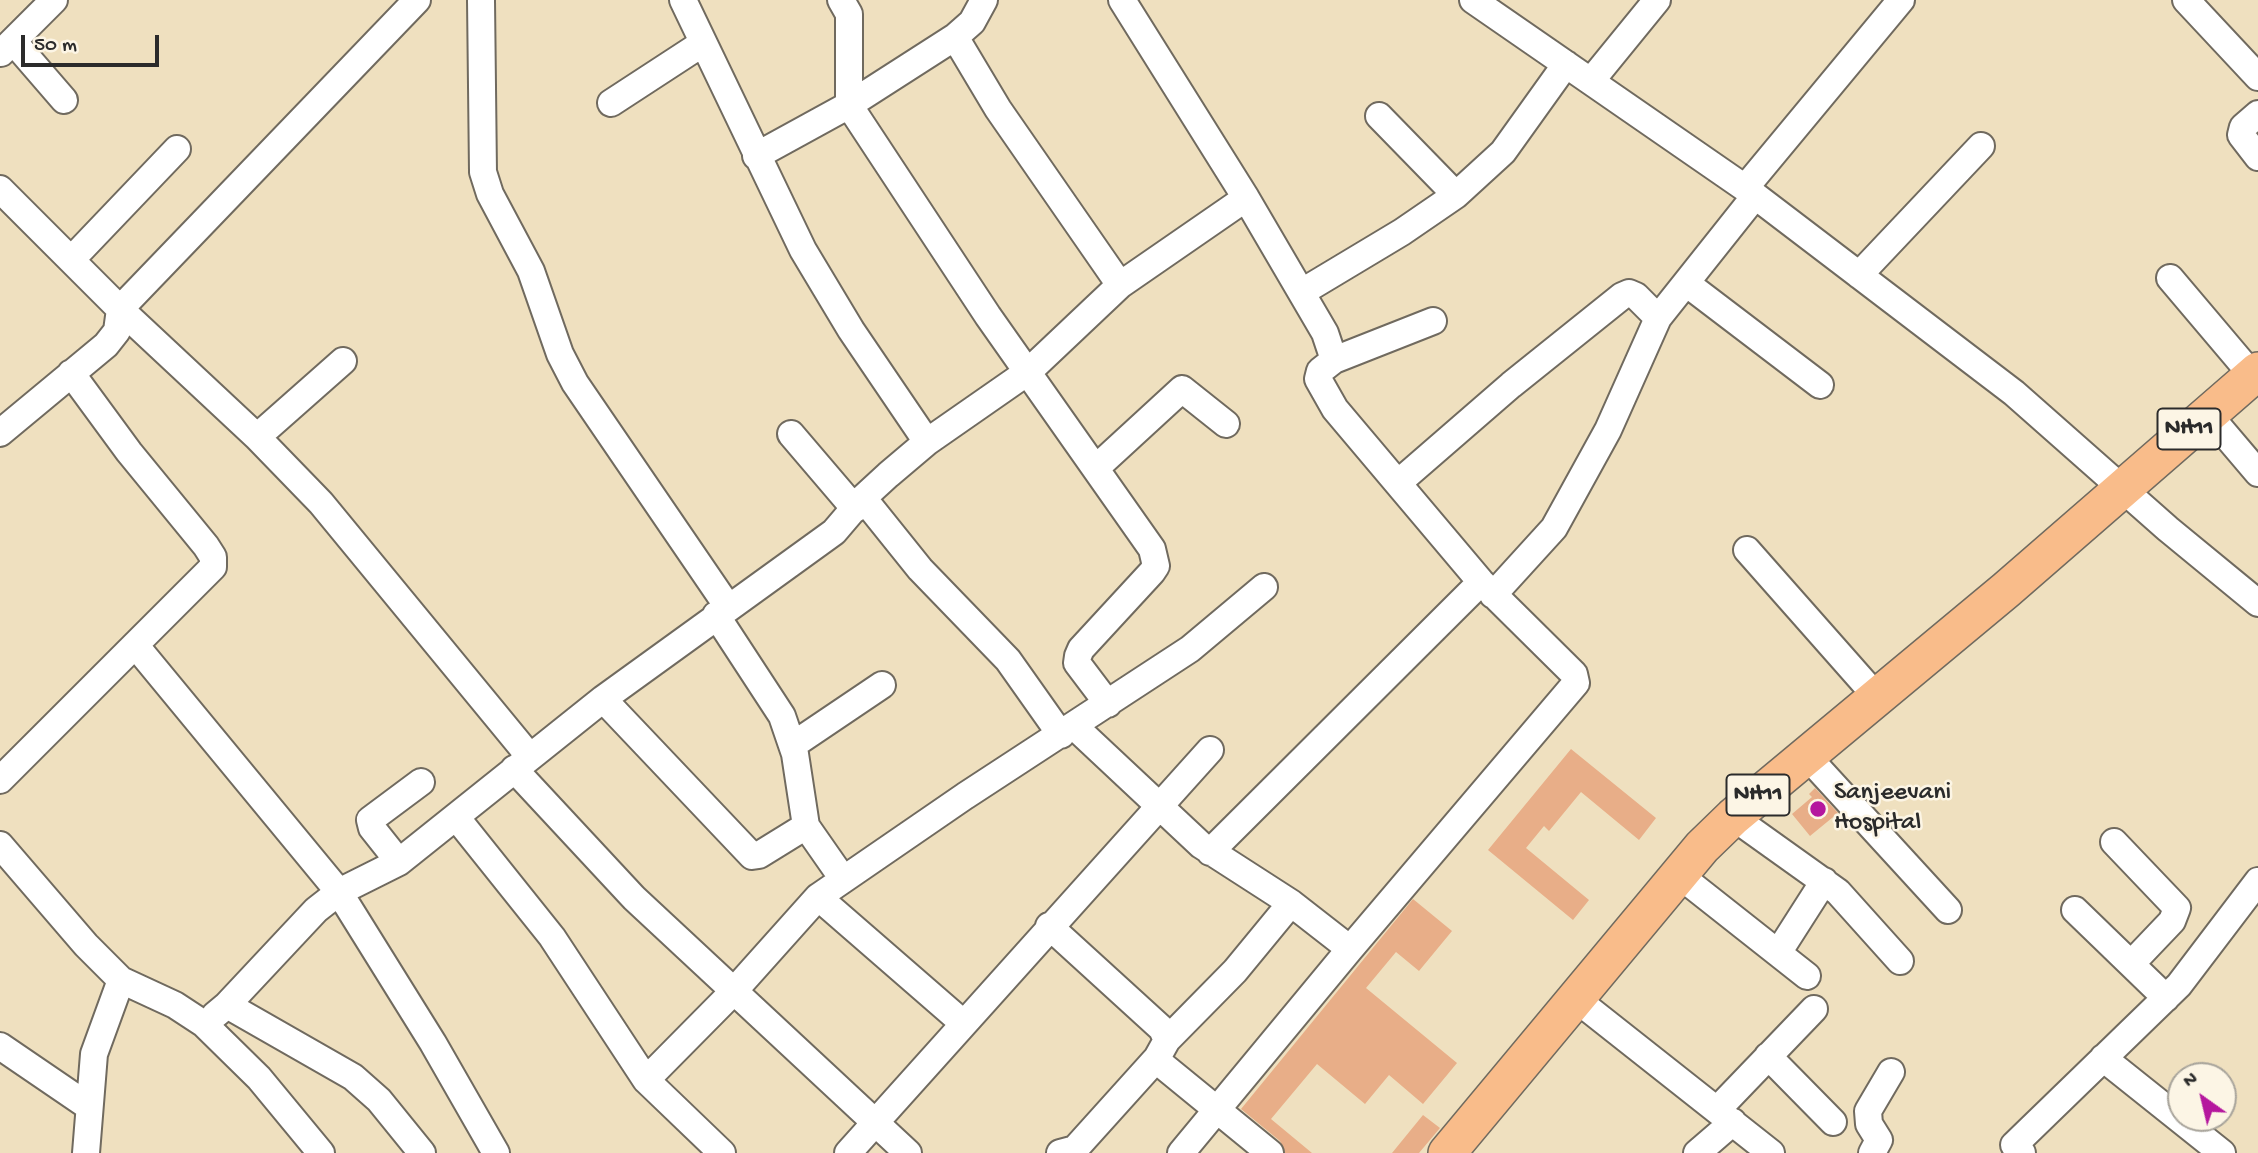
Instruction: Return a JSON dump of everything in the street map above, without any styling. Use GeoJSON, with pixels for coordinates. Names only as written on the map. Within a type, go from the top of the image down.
{"type":"FeatureCollection","features":[{"type":"Feature","properties":{"kind":"highway","name":"NH11"},"geometry":{"type":"LineString","coordinates":[[1447,1153],[1679,875],[1733,817],[2255,374]]}},
{"type":"Feature","properties":{"kind":"street"},"geometry":{"type":"LineString","coordinates":[[54,0],[6,48],[64,100]]}},
{"type":"Feature","properties":{"kind":"street"},"geometry":{"type":"LineString","coordinates":[[5,421],[106,345],[117,331],[120,309],[417,0]]}},
{"type":"Feature","properties":{"kind":"street"},"geometry":{"type":"LineString","coordinates":[[481,0],[483,173],[490,194],[531,271],[560,354],[575,383],[722,611],[782,716],[793,745],[806,826],[843,879]]}},
{"type":"Feature","properties":{"kind":"street"},"geometry":{"type":"LineString","coordinates":[[683,0],[803,250],[851,330],[927,442]]}},
{"type":"Feature","properties":{"kind":"street"},"geometry":{"type":"LineString","coordinates":[[841,0],[849,14],[849,105],[988,316],[1029,371],[1156,558],[1152,572],[1081,649],[1078,656],[1077,663],[1108,704]]}},
{"type":"Feature","properties":{"kind":"street"},"geometry":{"type":"LineString","coordinates":[[756,156],[849,105],[955,37],[972,22],[984,0]]}},
{"type":"Feature","properties":{"kind":"street"},"geometry":{"type":"LineString","coordinates":[[1122,0],[1246,198],[1325,332],[1334,360]]}},
{"type":"Feature","properties":{"kind":"street"},"geometry":{"type":"LineString","coordinates":[[1591,81],[1657,0]]}},
{"type":"Feature","properties":{"kind":"street"},"geometry":{"type":"LineString","coordinates":[[1210,852],[1554,528],[1608,430],[1658,318],[1750,192],[1902,0]]}},
{"type":"Feature","properties":{"kind":"street"},"geometry":{"type":"LineString","coordinates":[[2186,0],[2258,77]]}},
{"type":"Feature","properties":{"kind":"street"},"geometry":{"type":"LineString","coordinates":[[1475,1],[1750,192],[2014,393],[2258,603]]}},
{"type":"Feature","properties":{"kind":"street"},"geometry":{"type":"LineString","coordinates":[[955,37],[998,109],[1120,285]]}},
{"type":"Feature","properties":{"kind":"street"},"geometry":{"type":"LineString","coordinates":[[611,103],[703,43]]}},
{"type":"Feature","properties":{"kind":"street"},"geometry":{"type":"LineString","coordinates":[[1301,292],[1402,232],[1456,195],[1503,152],[1566,64]]}},
{"type":"Feature","properties":{"kind":"street"},"geometry":{"type":"LineString","coordinates":[[2258,114],[2244,127],[2241,135],[2258,157]]}},
{"type":"Feature","properties":{"kind":"street"},"geometry":{"type":"LineString","coordinates":[[1379,116],[1456,195]]}},
{"type":"Feature","properties":{"kind":"street"},"geometry":{"type":"LineString","coordinates":[[1858,275],[1982,146]]}},
{"type":"Feature","properties":{"kind":"street"},"geometry":{"type":"LineString","coordinates":[[71,260],[177,149]]}},
{"type":"Feature","properties":{"kind":"street"},"geometry":{"type":"LineString","coordinates":[[0,189],[120,309],[257,437],[321,503],[522,763],[634,898],[908,1153]]}},
{"type":"Feature","properties":{"kind":"street"},"geometry":{"type":"LineString","coordinates":[[204,1024],[227,1004],[279,946],[339,892],[399,862],[603,699],[722,611],[779,575],[834,532],[859,504],[927,442],[1029,371],[1120,285],[1246,198]]}},
{"type":"Feature","properties":{"kind":"street"},"geometry":{"type":"LineString","coordinates":[[2170,278],[2255,374]]}},
{"type":"Feature","properties":{"kind":"street"},"geometry":{"type":"LineString","coordinates":[[1686,283],[1820,385]]}},
{"type":"Feature","properties":{"kind":"street"},"geometry":{"type":"LineString","coordinates":[[1398,483],[1511,385],[1622,296],[1629,293],[1636,296],[1658,318]]}},
{"type":"Feature","properties":{"kind":"street"},"geometry":{"type":"LineString","coordinates":[[1181,1153],[1576,683],[1574,674],[1487,589],[1335,409],[1320,387],[1320,371],[1334,360],[1433,321]]}},
{"type":"Feature","properties":{"kind":"street"},"geometry":{"type":"LineString","coordinates":[[257,437],[343,361]]}},
{"type":"Feature","properties":{"kind":"street"},"geometry":{"type":"LineString","coordinates":[[0,780],[205,578],[213,567],[213,557],[128,453],[71,373]]}},
{"type":"Feature","properties":{"kind":"street"},"geometry":{"type":"LineString","coordinates":[[1096,468],[1182,389],[1226,424]]}},
{"type":"Feature","properties":{"kind":"street"},"geometry":{"type":"LineString","coordinates":[[2207,413],[2258,473]]}},
{"type":"Feature","properties":{"kind":"street"},"geometry":{"type":"LineString","coordinates":[[791,434],[1008,660],[1068,731],[1159,804],[1210,852],[1291,903],[1350,949]]}},
{"type":"Feature","properties":{"kind":"street"},"geometry":{"type":"LineString","coordinates":[[1746,550],[1876,696]]}},
{"type":"Feature","properties":{"kind":"street"},"geometry":{"type":"LineString","coordinates":[[646,1080],[733,992],[818,897],[1191,649],[1264,587]]}},
{"type":"Feature","properties":{"kind":"street"},"geometry":{"type":"LineString","coordinates":[[136,646],[339,892],[433,1043],[489,1150]]}},
{"type":"Feature","properties":{"kind":"street"},"geometry":{"type":"LineString","coordinates":[[793,745],[882,685]]}},
{"type":"Feature","properties":{"kind":"street"},"geometry":{"type":"LineString","coordinates":[[603,699],[752,856],[806,826]]}},
{"type":"Feature","properties":{"kind":"street"},"geometry":{"type":"LineString","coordinates":[[848,1153],[1049,926],[1210,750]]}},
{"type":"Feature","properties":{"kind":"street"},"geometry":{"type":"LineString","coordinates":[[1805,754],[1948,910]]}},
{"type":"Feature","properties":{"kind":"street"},"geometry":{"type":"LineString","coordinates":[[399,862],[372,828],[370,820],[421,782]]}},
{"type":"Feature","properties":{"kind":"street"},"geometry":{"type":"LineString","coordinates":[[456,817],[552,937],[646,1080],[722,1153]]}},
{"type":"Feature","properties":{"kind":"street"},"geometry":{"type":"LineString","coordinates":[[1733,817],[1824,881],[1900,961]]}},
{"type":"Feature","properties":{"kind":"street"},"geometry":{"type":"LineString","coordinates":[[2114,842],[2177,908],[2172,921],[2132,964]]}},
{"type":"Feature","properties":{"kind":"street"},"geometry":{"type":"LineString","coordinates":[[0,845],[86,945],[121,980],[176,1005],[204,1024],[259,1078],[321,1153]]}},
{"type":"Feature","properties":{"kind":"street"},"geometry":{"type":"LineString","coordinates":[[1679,875],[1807,976]]}},
{"type":"Feature","properties":{"kind":"street"},"geometry":{"type":"LineString","coordinates":[[1778,954],[1824,881]]}},
{"type":"Feature","properties":{"kind":"street"},"geometry":{"type":"LineString","coordinates":[[2013,1150],[2179,985],[2258,881]]}},
{"type":"Feature","properties":{"kind":"street"},"geometry":{"type":"LineString","coordinates":[[818,897],[962,1023]]}},
{"type":"Feature","properties":{"kind":"street"},"geometry":{"type":"LineString","coordinates":[[1060,1153],[1074,1149],[1235,971],[1291,903]]}},
{"type":"Feature","properties":{"kind":"street"},"geometry":{"type":"LineString","coordinates":[[2075,911],[2166,998]]}},
{"type":"Feature","properties":{"kind":"street"},"geometry":{"type":"LineString","coordinates":[[1049,926],[1162,1029],[1162,1049],[1219,1111],[1270,1153]]}},
{"type":"Feature","properties":{"kind":"street"},"geometry":{"type":"LineString","coordinates":[[93,1150],[88,1106],[94,1054],[121,980]]}},
{"type":"Feature","properties":{"kind":"street"},"geometry":{"type":"LineString","coordinates":[[1576,999],[1771,1153]]}},
{"type":"Feature","properties":{"kind":"street"},"geometry":{"type":"LineString","coordinates":[[227,1004],[354,1077],[379,1100],[422,1153]]}},
{"type":"Feature","properties":{"kind":"street"},"geometry":{"type":"LineString","coordinates":[[1697,1153],[1768,1056],[1814,1009]]}},
{"type":"Feature","properties":{"kind":"street"},"geometry":{"type":"LineString","coordinates":[[2,1052],[88,1106]]}},
{"type":"Feature","properties":{"kind":"street"},"geometry":{"type":"LineString","coordinates":[[1768,1056],[1833,1122]]}},
{"type":"Feature","properties":{"kind":"street"},"geometry":{"type":"LineString","coordinates":[[2103,1058],[2222,1153]]}},
{"type":"Feature","properties":{"kind":"street"},"geometry":{"type":"LineString","coordinates":[[1872,1153],[1879,1140],[1869,1124],[1868,1111],[1891,1072]]}},
{"type":"Feature","properties":{"kind":"building"},"geometry":{"type":"Polygon","coordinates":[[[1571,749],[1656,818],[1639,840],[1581,792],[1549,831],[1544,826],[1526,848],[1589,900],[1573,920],[1488,850],[1571,749]]]}},
{"type":"Feature","properties":{"kind":"building"},"geometry":{"type":"Polygon","coordinates":[[[1815,788],[1838,813],[1810,836],[1792,814],[1812,797],[1809,794],[1815,788]]]}},
{"type":"Feature","properties":{"kind":"building"},"geometry":{"type":"Polygon","coordinates":[[[1413,899],[1452,931],[1419,971],[1396,952],[1366,988],[1457,1063],[1423,1104],[1389,1075],[1365,1104],[1317,1064],[1271,1119],[1312,1153],[1285,1153],[1280,1141],[1241,1109],[1413,899]]]}},
{"type":"Feature","properties":{"kind":"building"},"geometry":{"type":"Polygon","coordinates":[[[1423,1115],[1440,1128],[1419,1153],[1392,1153],[1423,1115]]]}},
{"type":"Feature","properties":{"kind":"place","name":"Sanjeevani Hospital"},"geometry":{"type":"Point","coordinates":[1818,809]}}]}
